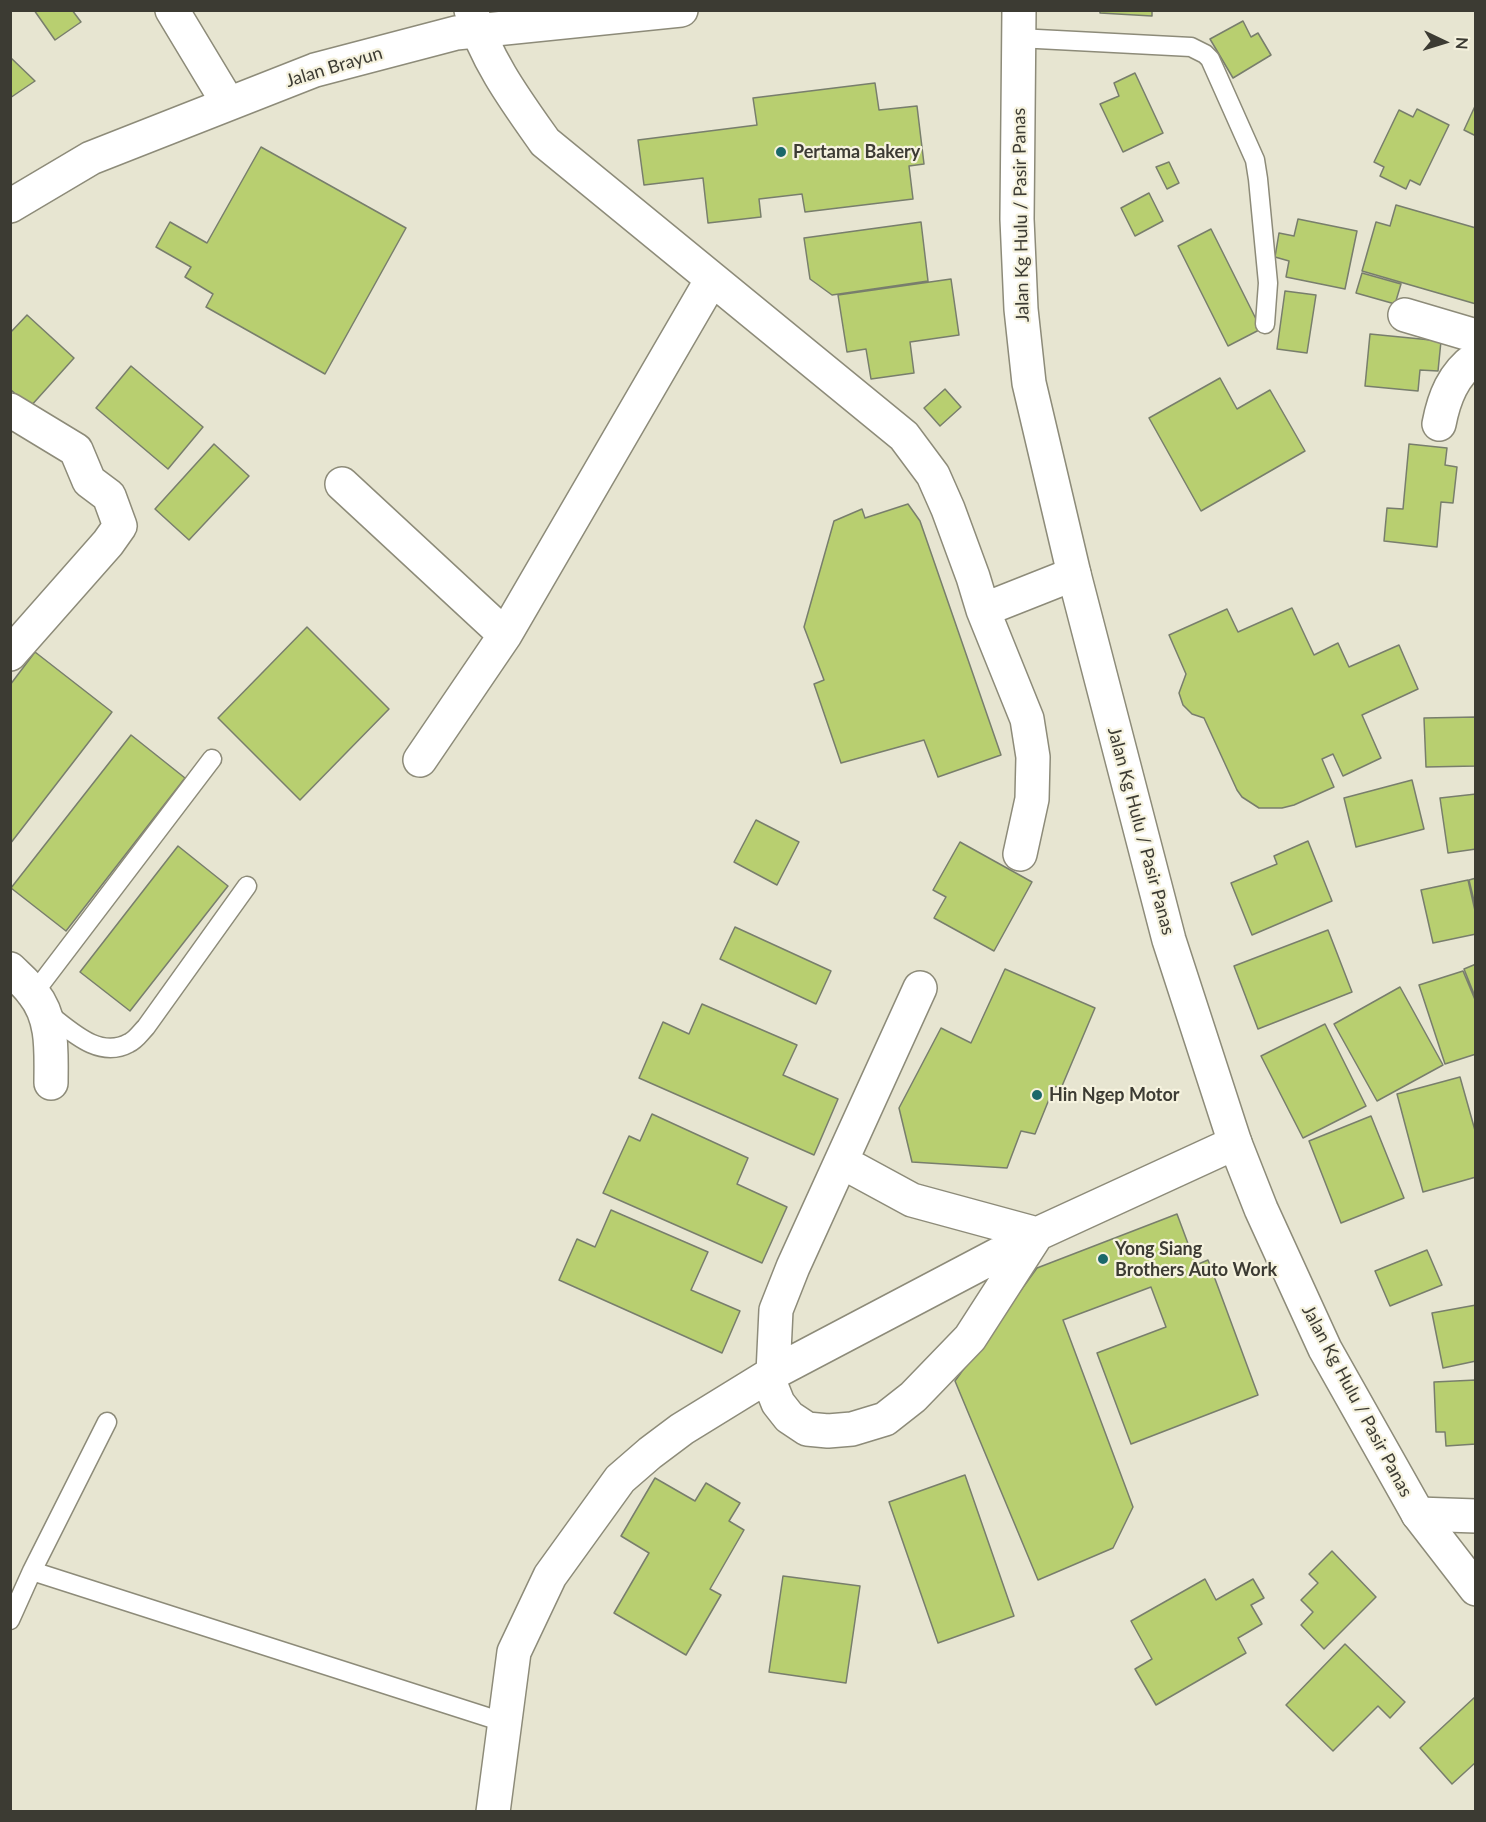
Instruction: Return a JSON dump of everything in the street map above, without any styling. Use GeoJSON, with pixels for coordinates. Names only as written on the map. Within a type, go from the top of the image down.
{"type":"FeatureCollection","features":[{"type":"Feature","properties":{"kind":"street"},"geometry":{"type":"LineString","coordinates":[[172,10],[228,103]]}},
{"type":"Feature","properties":{"kind":"street","name":"Jalan Brayun"},"geometry":{"type":"LineString","coordinates":[[10,206],[91,158],[228,103],[315,70],[456,33],[474,21],[681,10]]}},
{"type":"Feature","properties":{"kind":"street"},"geometry":{"type":"LineString","coordinates":[[474,21],[509,91],[545,142],[904,436],[921,457],[936,484],[970,567],[983,610],[1027,719],[1032,747],[1032,799],[1020,854]]}},
{"type":"Feature","properties":{"kind":"street","name":"Jalan Kg Hulu / Pasir Panas"},"geometry":{"type":"LineString","coordinates":[[1019,24],[1017,219],[1021,309],[1029,383],[1074,574],[1169,940],[1235,1143],[1261,1209],[1324,1349],[1418,1514],[1476,1589]]}},
{"type":"Feature","properties":{"kind":"street"},"geometry":{"type":"LineString","coordinates":[[420,760],[505,635],[712,279]]}},
{"type":"Feature","properties":{"kind":"street"},"geometry":{"type":"LineString","coordinates":[[1405,315],[1476,336]]}},
{"type":"Feature","properties":{"kind":"street"},"geometry":{"type":"LineString","coordinates":[[1440,424],[1443,402],[1453,381],[1476,358]]}},
{"type":"Feature","properties":{"kind":"street"},"geometry":{"type":"LineString","coordinates":[[10,410],[76,450],[89,481],[109,496],[120,526],[108,543],[10,654]]}},
{"type":"Feature","properties":{"kind":"street"},"geometry":{"type":"LineString","coordinates":[[342,484],[505,635]]}},
{"type":"Feature","properties":{"kind":"street"},"geometry":{"type":"LineString","coordinates":[[983,610],[1074,574]]}},
{"type":"Feature","properties":{"kind":"street"},"geometry":{"type":"LineString","coordinates":[[10,969],[39,1002],[51,1040],[51,1083]]}},
{"type":"Feature","properties":{"kind":"street"},"geometry":{"type":"LineString","coordinates":[[920,988],[793,1267],[776,1310],[773,1373],[770,1383],[778,1402],[789,1417],[807,1429],[828,1431],[852,1429],[885,1419],[913,1397],[970,1338],[1037,1234]]}},
{"type":"Feature","properties":{"kind":"street"},"geometry":{"type":"LineString","coordinates":[[493,1812],[514,1652],[550,1576],[620,1479],[682,1429],[773,1373],[1037,1234],[1235,1143]]}},
{"type":"Feature","properties":{"kind":"street"},"geometry":{"type":"LineString","coordinates":[[842,1162],[912,1200],[1037,1234]]}},
{"type":"Feature","properties":{"kind":"street"},"geometry":{"type":"LineString","coordinates":[[1418,1514],[1476,1516]]}},
{"type":"Feature","properties":{"kind":"lane"},"geometry":{"type":"LineString","coordinates":[[1019,24],[1191,47],[1210,59],[1255,160],[1268,283],[1264,324]]}},
{"type":"Feature","properties":{"kind":"lane"},"geometry":{"type":"LineString","coordinates":[[212,759],[39,1002],[82,1038],[100,1048],[115,1049],[131,1043],[146,1027],[247,886]]}},
{"type":"Feature","properties":{"kind":"lane"},"geometry":{"type":"LineString","coordinates":[[10,1620],[32,1571],[107,1422]]}},
{"type":"Feature","properties":{"kind":"lane"},"geometry":{"type":"LineString","coordinates":[[32,1571],[506,1724]]}},
{"type":"Feature","properties":{"kind":"building"},"geometry":{"type":"Polygon","coordinates":[[[34,10],[72,10],[81,22],[55,40],[34,10]]]}},
{"type":"Feature","properties":{"kind":"building"},"geometry":{"type":"Polygon","coordinates":[[[1100,10],[1152,10],[1152,16],[1100,13],[1100,10]]]}},
{"type":"Feature","properties":{"kind":"building"},"geometry":{"type":"Polygon","coordinates":[[[1243,21],[1251,37],[1258,33],[1271,55],[1233,78],[1210,39],[1243,21]]]}},
{"type":"Feature","properties":{"kind":"building"},"geometry":{"type":"Polygon","coordinates":[[[10,57],[35,81],[10,98],[10,57]]]}},
{"type":"Feature","properties":{"kind":"building"},"geometry":{"type":"Polygon","coordinates":[[[1135,73],[1163,133],[1123,152],[1100,104],[1119,96],[1114,83],[1135,73]]]}},
{"type":"Feature","properties":{"kind":"building","name":"Pertama Bakery"},"geometry":{"type":"Polygon","coordinates":[[[875,83],[879,110],[917,106],[924,164],[909,166],[913,199],[805,212],[802,194],[759,199],[761,217],[708,223],[703,178],[644,185],[638,140],[757,125],[753,98],[875,83]]]}},
{"type":"Feature","properties":{"kind":"building"},"geometry":{"type":"Polygon","coordinates":[[[1476,104],[1476,136],[1464,130],[1476,104]]]}},
{"type":"Feature","properties":{"kind":"building"},"geometry":{"type":"Polygon","coordinates":[[[1417,109],[1449,125],[1420,185],[1410,180],[1406,189],[1380,176],[1384,167],[1374,162],[1399,110],[1413,117],[1417,109]]]}},
{"type":"Feature","properties":{"kind":"building"},"geometry":{"type":"Polygon","coordinates":[[[261,147],[406,228],[325,374],[206,307],[213,294],[185,277],[191,267],[156,247],[170,222],[207,243],[261,147]]]}},
{"type":"Feature","properties":{"kind":"building"},"geometry":{"type":"Polygon","coordinates":[[[1169,162],[1179,183],[1167,189],[1156,167],[1169,162]]]}},
{"type":"Feature","properties":{"kind":"building"},"geometry":{"type":"Polygon","coordinates":[[[1149,193],[1163,221],[1135,236],[1121,208],[1149,193]]]}},
{"type":"Feature","properties":{"kind":"building"},"geometry":{"type":"Polygon","coordinates":[[[1396,205],[1476,228],[1476,304],[1362,271],[1376,222],[1390,226],[1396,205]]]}},
{"type":"Feature","properties":{"kind":"building"},"geometry":{"type":"Polygon","coordinates":[[[1298,219],[1357,231],[1345,289],[1286,277],[1289,261],[1275,257],[1279,233],[1294,236],[1298,219]]]}},
{"type":"Feature","properties":{"kind":"building"},"geometry":{"type":"Polygon","coordinates":[[[921,222],[928,281],[832,295],[810,279],[804,238],[921,222]]]}},
{"type":"Feature","properties":{"kind":"building"},"geometry":{"type":"Polygon","coordinates":[[[1211,229],[1261,329],[1228,346],[1178,246],[1211,229]]]}},
{"type":"Feature","properties":{"kind":"building"},"geometry":{"type":"Polygon","coordinates":[[[1362,273],[1401,284],[1395,304],[1356,293],[1362,273]]]}},
{"type":"Feature","properties":{"kind":"building"},"geometry":{"type":"Polygon","coordinates":[[[951,279],[959,335],[910,342],[914,373],[871,379],[866,349],[847,352],[838,295],[951,279]]]}},
{"type":"Feature","properties":{"kind":"building"},"geometry":{"type":"Polygon","coordinates":[[[1285,291],[1316,295],[1307,353],[1277,349],[1285,291]]]}},
{"type":"Feature","properties":{"kind":"building"},"geometry":{"type":"Polygon","coordinates":[[[27,315],[74,358],[30,407],[10,389],[10,333],[27,315]]]}},
{"type":"Feature","properties":{"kind":"building"},"geometry":{"type":"Polygon","coordinates":[[[1370,334],[1441,341],[1438,371],[1420,370],[1418,391],[1365,386],[1370,334]]]}},
{"type":"Feature","properties":{"kind":"building"},"geometry":{"type":"Polygon","coordinates":[[[131,366],[203,427],[168,469],[96,408],[131,366]]]}},
{"type":"Feature","properties":{"kind":"building"},"geometry":{"type":"Polygon","coordinates":[[[1220,378],[1237,409],[1270,390],[1305,451],[1201,511],[1149,418],[1220,378]]]}},
{"type":"Feature","properties":{"kind":"building"},"geometry":{"type":"Polygon","coordinates":[[[945,389],[961,407],[940,426],[924,408],[945,389]]]}},
{"type":"Feature","properties":{"kind":"building"},"geometry":{"type":"Polygon","coordinates":[[[214,444],[249,476],[189,540],[155,509],[214,444]]]}},
{"type":"Feature","properties":{"kind":"building"},"geometry":{"type":"Polygon","coordinates":[[[1409,444],[1447,448],[1445,465],[1457,467],[1453,503],[1441,502],[1437,547],[1384,541],[1387,508],[1403,509],[1409,444]]]}},
{"type":"Feature","properties":{"kind":"building"},"geometry":{"type":"Polygon","coordinates":[[[908,504],[920,521],[1001,755],[938,777],[924,740],[841,763],[814,684],[824,680],[804,627],[834,521],[862,509],[865,518],[908,504]]]}},
{"type":"Feature","properties":{"kind":"building"},"geometry":{"type":"Polygon","coordinates":[[[1292,608],[1314,655],[1338,643],[1349,667],[1399,645],[1418,689],[1362,715],[1381,758],[1343,776],[1333,754],[1322,759],[1334,787],[1294,805],[1282,808],[1259,808],[1242,797],[1237,790],[1204,718],[1192,714],[1183,705],[1179,693],[1186,674],[1169,635],[1227,609],[1238,632],[1292,608]]]}},
{"type":"Feature","properties":{"kind":"building"},"geometry":{"type":"Polygon","coordinates":[[[307,627],[389,709],[300,800],[218,718],[307,627]]]}},
{"type":"Feature","properties":{"kind":"building"},"geometry":{"type":"Polygon","coordinates":[[[35,652],[112,712],[10,844],[10,685],[35,652]]]}},
{"type":"Feature","properties":{"kind":"building"},"geometry":{"type":"Polygon","coordinates":[[[1476,717],[1476,766],[1426,767],[1424,718],[1476,717]]]}},
{"type":"Feature","properties":{"kind":"building"},"geometry":{"type":"Polygon","coordinates":[[[131,735],[185,778],[66,931],[11,888],[131,735]]]}},
{"type":"Feature","properties":{"kind":"building"},"geometry":{"type":"Polygon","coordinates":[[[1412,780],[1424,829],[1356,847],[1344,798],[1412,780]]]}},
{"type":"Feature","properties":{"kind":"building"},"geometry":{"type":"Polygon","coordinates":[[[1476,794],[1476,849],[1448,853],[1440,798],[1476,794]]]}},
{"type":"Feature","properties":{"kind":"building"},"geometry":{"type":"Polygon","coordinates":[[[756,820],[799,842],[777,885],[734,862],[756,820]]]}},
{"type":"Feature","properties":{"kind":"building"},"geometry":{"type":"Polygon","coordinates":[[[1308,841],[1332,901],[1252,935],[1231,883],[1277,864],[1274,856],[1308,841]]]}},
{"type":"Feature","properties":{"kind":"building"},"geometry":{"type":"Polygon","coordinates":[[[960,842],[1032,882],[994,951],[934,918],[946,897],[933,890],[960,842]]]}},
{"type":"Feature","properties":{"kind":"building"},"geometry":{"type":"Polygon","coordinates":[[[178,846],[228,886],[130,1011],[80,972],[178,846]]]}},
{"type":"Feature","properties":{"kind":"building"},"geometry":{"type":"Polygon","coordinates":[[[1476,878],[1476,909],[1469,880],[1476,878]]]}},
{"type":"Feature","properties":{"kind":"building"},"geometry":{"type":"Polygon","coordinates":[[[1468,880],[1476,915],[1476,934],[1433,943],[1421,890],[1468,880]]]}},
{"type":"Feature","properties":{"kind":"building"},"geometry":{"type":"Polygon","coordinates":[[[735,927],[831,971],[816,1004],[720,959],[735,927]]]}},
{"type":"Feature","properties":{"kind":"building"},"geometry":{"type":"Polygon","coordinates":[[[1328,930],[1352,992],[1258,1029],[1234,966],[1328,930]]]}},
{"type":"Feature","properties":{"kind":"building"},"geometry":{"type":"Polygon","coordinates":[[[1476,964],[1476,999],[1464,969],[1476,964]]]}},
{"type":"Feature","properties":{"kind":"building"},"geometry":{"type":"Polygon","coordinates":[[[1005,969],[1095,1008],[1062,1086],[1054,1087],[1035,1134],[1021,1131],[1007,1168],[912,1162],[899,1108],[941,1028],[971,1043],[1005,969]]]}},
{"type":"Feature","properties":{"kind":"building"},"geometry":{"type":"Polygon","coordinates":[[[1463,971],[1476,1002],[1476,1054],[1445,1064],[1419,985],[1463,971]]]}},
{"type":"Feature","properties":{"kind":"building"},"geometry":{"type":"Polygon","coordinates":[[[1400,987],[1443,1065],[1377,1101],[1334,1024],[1400,987]]]}},
{"type":"Feature","properties":{"kind":"building"},"geometry":{"type":"Polygon","coordinates":[[[702,1004],[797,1045],[783,1075],[838,1099],[814,1155],[639,1078],[663,1022],[689,1034],[702,1004]]]}},
{"type":"Feature","properties":{"kind":"building"},"geometry":{"type":"Polygon","coordinates":[[[1325,1024],[1366,1106],[1303,1138],[1261,1056],[1325,1024]]]}},
{"type":"Feature","properties":{"kind":"building"},"geometry":{"type":"Polygon","coordinates":[[[1460,1077],[1476,1134],[1476,1177],[1423,1192],[1397,1094],[1460,1077]]]}},
{"type":"Feature","properties":{"kind":"building"},"geometry":{"type":"Polygon","coordinates":[[[652,1114],[748,1158],[737,1184],[787,1207],[762,1263],[603,1193],[629,1136],[640,1141],[652,1114]]]}},
{"type":"Feature","properties":{"kind":"building"},"geometry":{"type":"Polygon","coordinates":[[[1371,1116],[1404,1198],[1341,1223],[1309,1141],[1371,1116]]]}},
{"type":"Feature","properties":{"kind":"building"},"geometry":{"type":"Polygon","coordinates":[[[611,1210],[708,1252],[691,1290],[740,1311],[722,1353],[559,1280],[577,1239],[595,1247],[611,1210]]]}},
{"type":"Feature","properties":{"kind":"building"},"geometry":{"type":"Polygon","coordinates":[[[1177,1214],[1196,1265],[1208,1260],[1258,1395],[1131,1444],[1097,1353],[1166,1327],[1151,1287],[1063,1320],[1133,1507],[1113,1548],[1038,1580],[955,1381],[1037,1268],[1177,1214]]]}},
{"type":"Feature","properties":{"kind":"building"},"geometry":{"type":"Polygon","coordinates":[[[1427,1250],[1442,1285],[1390,1306],[1375,1271],[1427,1250]]]}},
{"type":"Feature","properties":{"kind":"building"},"geometry":{"type":"Polygon","coordinates":[[[1476,1305],[1476,1361],[1443,1368],[1432,1313],[1476,1305]]]}},
{"type":"Feature","properties":{"kind":"building"},"geometry":{"type":"Polygon","coordinates":[[[1476,1380],[1476,1444],[1446,1446],[1445,1432],[1436,1432],[1434,1382],[1476,1380]]]}},
{"type":"Feature","properties":{"kind":"building"},"geometry":{"type":"Polygon","coordinates":[[[965,1475],[1014,1616],[938,1643],[889,1502],[965,1475]]]}},
{"type":"Feature","properties":{"kind":"building"},"geometry":{"type":"Polygon","coordinates":[[[655,1478],[695,1501],[706,1483],[740,1503],[729,1521],[744,1530],[710,1589],[721,1595],[686,1655],[614,1613],[649,1553],[621,1536],[655,1478]]]}},
{"type":"Feature","properties":{"kind":"building"},"geometry":{"type":"Polygon","coordinates":[[[1332,1551],[1376,1597],[1324,1649],[1301,1625],[1313,1612],[1301,1600],[1318,1583],[1309,1574],[1332,1551]]]}},
{"type":"Feature","properties":{"kind":"building"},"geometry":{"type":"Polygon","coordinates":[[[783,1576],[860,1586],[846,1683],[769,1672],[783,1576]]]}},
{"type":"Feature","properties":{"kind":"building"},"geometry":{"type":"Polygon","coordinates":[[[1205,1579],[1216,1600],[1253,1579],[1264,1598],[1251,1605],[1262,1624],[1238,1638],[1246,1653],[1156,1705],[1135,1669],[1152,1659],[1131,1621],[1205,1579]]]}},
{"type":"Feature","properties":{"kind":"building"},"geometry":{"type":"Polygon","coordinates":[[[1345,1644],[1405,1702],[1390,1718],[1378,1706],[1333,1751],[1286,1705],[1345,1644]]]}},
{"type":"Feature","properties":{"kind":"building"},"geometry":{"type":"Polygon","coordinates":[[[1476,1696],[1476,1762],[1452,1784],[1420,1748],[1476,1696]]]}},
{"type":"Feature","properties":{"kind":"place","name":"Pertama Bakery"},"geometry":{"type":"Point","coordinates":[781,152]}},
{"type":"Feature","properties":{"kind":"place","name":"Hin Ngep Motor"},"geometry":{"type":"Point","coordinates":[1037,1095]}},
{"type":"Feature","properties":{"kind":"place","name":"Yong Siang Brothers Auto Work"},"geometry":{"type":"Point","coordinates":[1103,1259]}}]}
